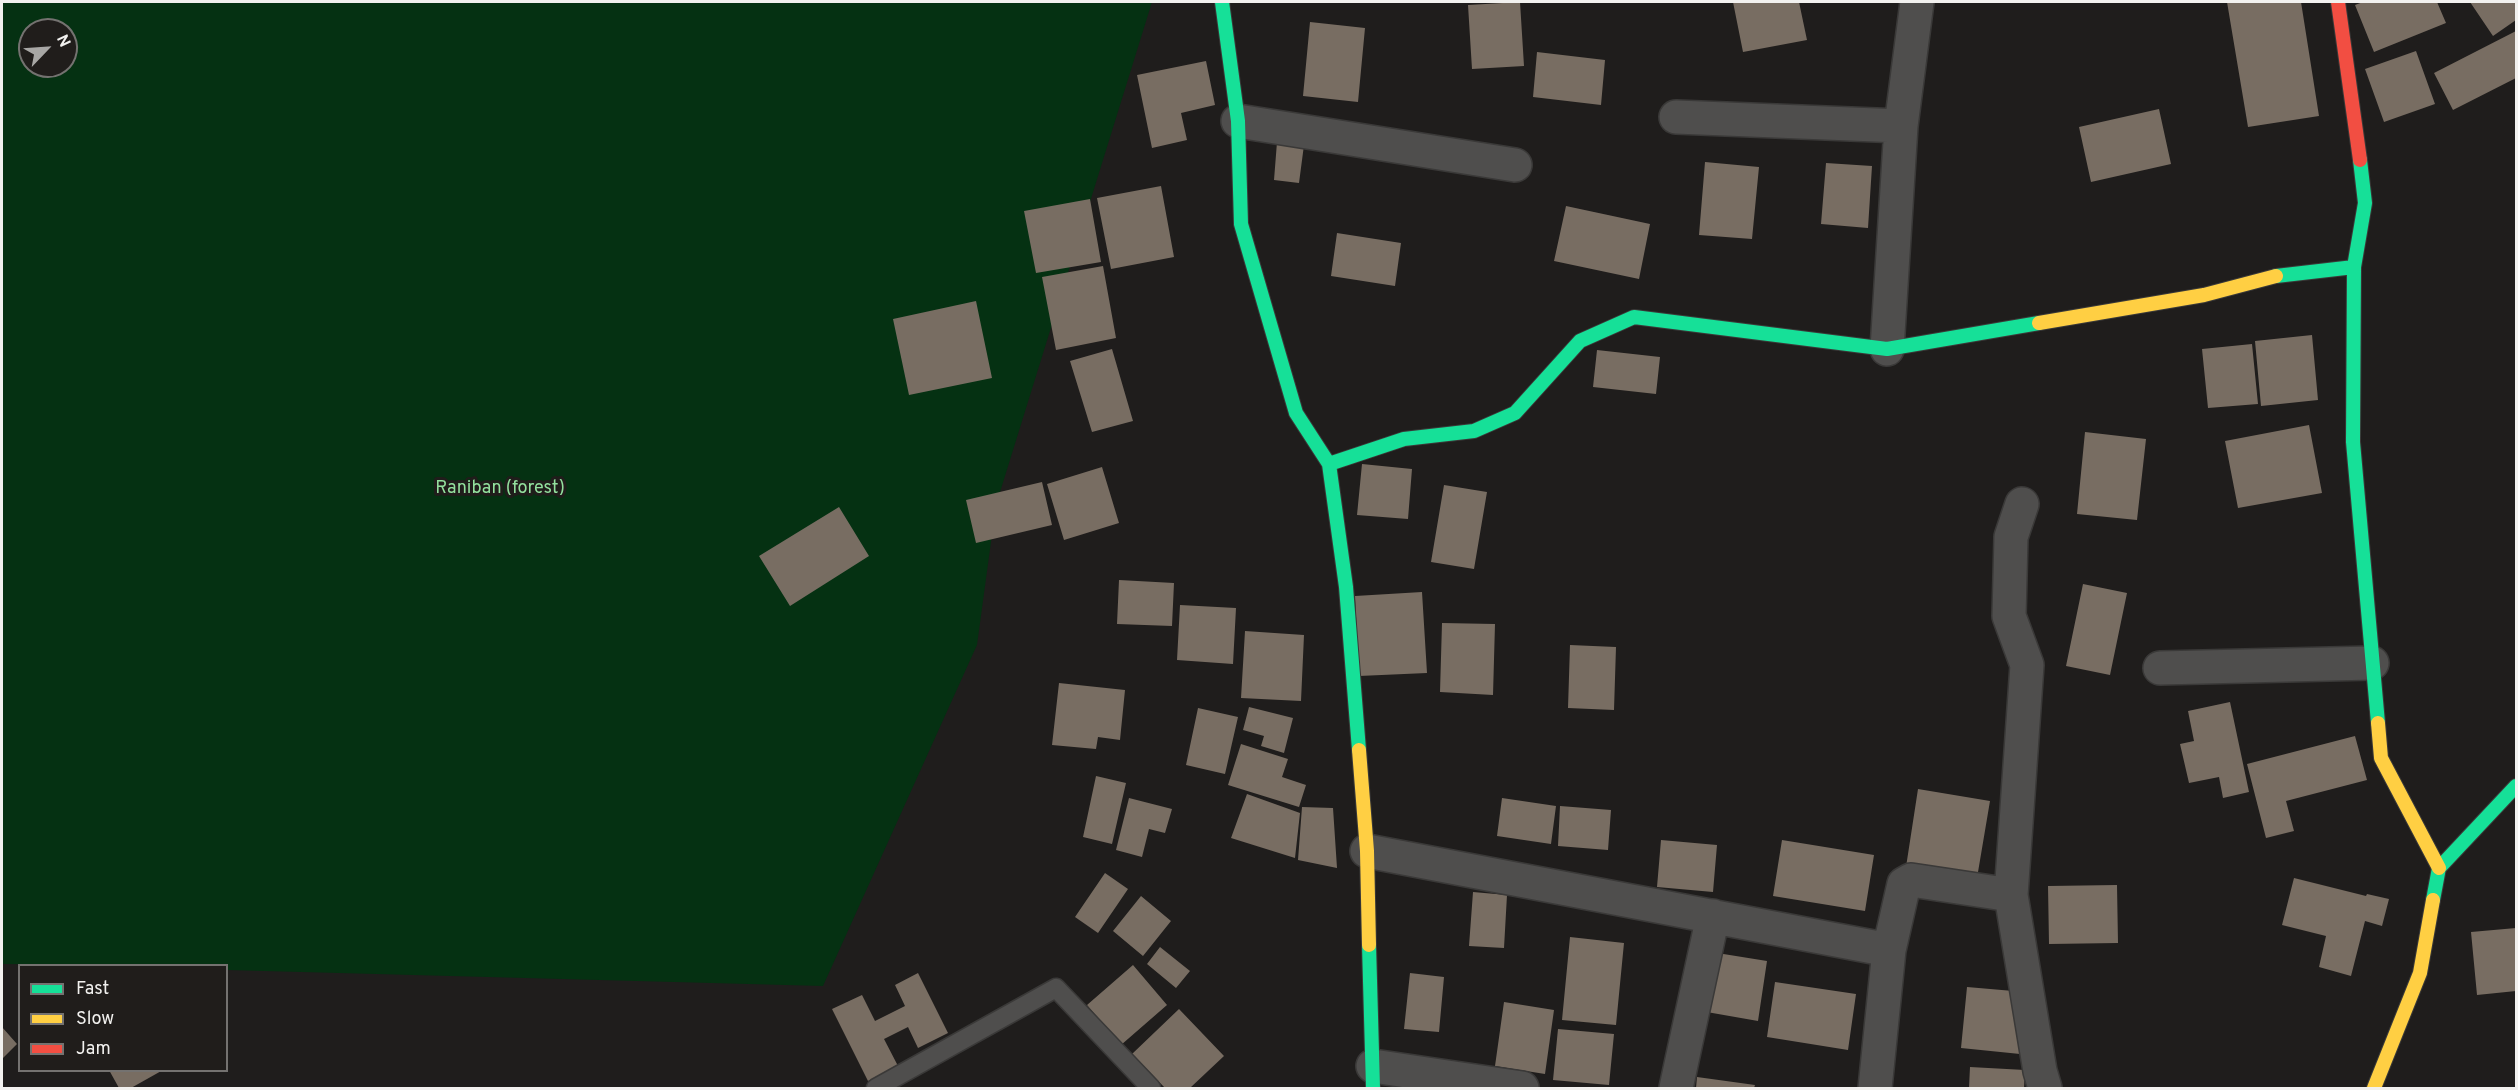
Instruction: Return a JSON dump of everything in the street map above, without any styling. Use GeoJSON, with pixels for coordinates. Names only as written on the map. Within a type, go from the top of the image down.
{"type":"FeatureCollection","features":[{"type":"Feature","properties":{"kind":"street"},"geometry":{"type":"LineString","coordinates":[[1222,2],[1238,120],[1241,224],[1296,413],[1329,464],[1346,587],[1367,851],[1373,1077],[1522,1089]]}},
{"type":"Feature","properties":{"kind":"street"},"geometry":{"type":"LineString","coordinates":[[1887,349],[1901,126],[1917,2]]}},
{"type":"Feature","properties":{"kind":"street"},"geometry":{"type":"LineString","coordinates":[[2338,2],[2365,203],[2354,267],[2354,442],[2381,758],[2439,868]]}},
{"type":"Feature","properties":{"kind":"street"},"geometry":{"type":"LineString","coordinates":[[1676,117],[1901,126]]}},
{"type":"Feature","properties":{"kind":"street"},"geometry":{"type":"LineString","coordinates":[[1238,120],[1515,165]]}},
{"type":"Feature","properties":{"kind":"street"},"geometry":{"type":"LineString","coordinates":[[1329,464],[1404,439],[1474,431],[1515,413],[1580,341],[1634,317],[1887,349],[2204,295],[2281,275],[2354,267]]}},
{"type":"Feature","properties":{"kind":"street"},"geometry":{"type":"LineString","coordinates":[[2022,504],[2012,537],[2009,616],[2027,665],[2011,895],[2040,1071],[2045,1089]]}},
{"type":"Feature","properties":{"kind":"street"},"geometry":{"type":"LineString","coordinates":[[2160,669],[2372,663]]}},
{"type":"Feature","properties":{"kind":"street"},"geometry":{"type":"LineString","coordinates":[[2374,1089],[2420,974],[2439,868],[2517,786]]}},
{"type":"Feature","properties":{"kind":"street"},"geometry":{"type":"LineString","coordinates":[[1367,851],[1889,950]]}},
{"type":"Feature","properties":{"kind":"street"},"geometry":{"type":"LineString","coordinates":[[1875,1089],[1889,950],[1904,884],[1911,880],[2011,895]]}},
{"type":"Feature","properties":{"kind":"street"},"geometry":{"type":"LineString","coordinates":[[1676,1089],[1713,916]]}},
{"type":"Feature","properties":{"kind":"lane"},"geometry":{"type":"LineString","coordinates":[[876,1089],[1056,988],[1151,1089]]}},
{"type":"Feature","properties":{"kind":"green space","name":"Raniban (forest)"},"geometry":{"type":"Polygon","coordinates":[[[2,2],[1152,2],[996,505],[977,645],[823,986],[228,970],[228,964],[2,964],[2,2]]]}},
{"type":"Feature","properties":{"kind":"building"},"geometry":{"type":"Polygon","coordinates":[[[1520,2],[1524,66],[1472,69],[1468,5],[1520,2]]]}},
{"type":"Feature","properties":{"kind":"building"},"geometry":{"type":"Polygon","coordinates":[[[1733,2],[1799,2],[1807,40],[1743,52],[1733,2]]]}},
{"type":"Feature","properties":{"kind":"building"},"geometry":{"type":"Polygon","coordinates":[[[2227,2],[2301,2],[2319,116],[2248,127],[2227,2]]]}},
{"type":"Feature","properties":{"kind":"building"},"geometry":{"type":"Polygon","coordinates":[[[2363,2],[2437,2],[2446,23],[2374,52],[2355,5],[2363,2]]]}},
{"type":"Feature","properties":{"kind":"building"},"geometry":{"type":"Polygon","coordinates":[[[2470,2],[2516,2],[2516,20],[2493,36],[2470,2]]]}},
{"type":"Feature","properties":{"kind":"building"},"geometry":{"type":"Polygon","coordinates":[[[1310,22],[1365,28],[1358,102],[1303,96],[1310,22]]]}},
{"type":"Feature","properties":{"kind":"building"},"geometry":{"type":"Polygon","coordinates":[[[2516,31],[2516,78],[2453,110],[2434,73],[2516,31]]]}},
{"type":"Feature","properties":{"kind":"building"},"geometry":{"type":"Polygon","coordinates":[[[2416,51],[2435,104],[2384,122],[2365,69],[2416,51]]]}},
{"type":"Feature","properties":{"kind":"building"},"geometry":{"type":"Polygon","coordinates":[[[1537,52],[1605,60],[1601,105],[1533,97],[1537,52]]]}},
{"type":"Feature","properties":{"kind":"building"},"geometry":{"type":"Polygon","coordinates":[[[1206,61],[1215,105],[1181,113],[1187,140],[1152,148],[1137,75],[1206,61]]]}},
{"type":"Feature","properties":{"kind":"building"},"geometry":{"type":"Polygon","coordinates":[[[2159,109],[2171,164],[2091,182],[2079,127],[2159,109]]]}},
{"type":"Feature","properties":{"kind":"building"},"geometry":{"type":"Polygon","coordinates":[[[1277,142],[1304,145],[1299,183],[1274,180],[1277,142]]]}},
{"type":"Feature","properties":{"kind":"building"},"geometry":{"type":"Polygon","coordinates":[[[1705,162],[1759,167],[1752,239],[1699,235],[1705,162]]]}},
{"type":"Feature","properties":{"kind":"building"},"geometry":{"type":"Polygon","coordinates":[[[1826,163],[1872,166],[1868,228],[1821,224],[1826,163]]]}},
{"type":"Feature","properties":{"kind":"building"},"geometry":{"type":"Polygon","coordinates":[[[1161,186],[1174,257],[1111,269],[1097,198],[1161,186]]]}},
{"type":"Feature","properties":{"kind":"building"},"geometry":{"type":"Polygon","coordinates":[[[1090,199],[1101,262],[1036,273],[1024,211],[1090,199]]]}},
{"type":"Feature","properties":{"kind":"building"},"geometry":{"type":"Polygon","coordinates":[[[1566,206],[1650,224],[1639,279],[1554,261],[1566,206]]]}},
{"type":"Feature","properties":{"kind":"building"},"geometry":{"type":"Polygon","coordinates":[[[1337,233],[1401,243],[1395,286],[1331,276],[1337,233]]]}},
{"type":"Feature","properties":{"kind":"building"},"geometry":{"type":"Polygon","coordinates":[[[1103,266],[1116,338],[1056,350],[1042,277],[1103,266]]]}},
{"type":"Feature","properties":{"kind":"building"},"geometry":{"type":"Polygon","coordinates":[[[976,301],[992,378],[909,395],[893,319],[976,301]]]}},
{"type":"Feature","properties":{"kind":"building"},"geometry":{"type":"Polygon","coordinates":[[[2312,335],[2318,400],[2261,406],[2255,341],[2312,335]]]}},
{"type":"Feature","properties":{"kind":"building"},"geometry":{"type":"Polygon","coordinates":[[[2252,344],[2258,404],[2208,408],[2202,349],[2252,344]]]}},
{"type":"Feature","properties":{"kind":"building"},"geometry":{"type":"Polygon","coordinates":[[[1112,349],[1133,421],[1092,432],[1070,361],[1112,349]]]}},
{"type":"Feature","properties":{"kind":"building"},"geometry":{"type":"Polygon","coordinates":[[[1597,350],[1660,357],[1656,394],[1593,387],[1597,350]]]}},
{"type":"Feature","properties":{"kind":"building"},"geometry":{"type":"Polygon","coordinates":[[[2309,425],[2322,493],[2238,508],[2225,441],[2309,425]]]}},
{"type":"Feature","properties":{"kind":"building"},"geometry":{"type":"Polygon","coordinates":[[[2085,432],[2146,439],[2137,520],[2077,514],[2085,432]]]}},
{"type":"Feature","properties":{"kind":"building"},"geometry":{"type":"Polygon","coordinates":[[[1362,464],[1412,469],[1408,519],[1357,515],[1362,464]]]}},
{"type":"Feature","properties":{"kind":"building"},"geometry":{"type":"Polygon","coordinates":[[[1102,467],[1119,523],[1064,540],[1047,484],[1102,467]]]}},
{"type":"Feature","properties":{"kind":"building"},"geometry":{"type":"Polygon","coordinates":[[[1042,482],[1052,525],[976,543],[966,500],[1042,482]]]}},
{"type":"Feature","properties":{"kind":"building"},"geometry":{"type":"Polygon","coordinates":[[[1444,485],[1487,492],[1474,569],[1431,562],[1444,485]]]}},
{"type":"Feature","properties":{"kind":"building"},"geometry":{"type":"Polygon","coordinates":[[[839,507],[869,556],[790,606],[759,556],[839,507]]]}},
{"type":"Feature","properties":{"kind":"building"},"geometry":{"type":"Polygon","coordinates":[[[1119,580],[1174,583],[1172,626],[1117,624],[1119,580]]]}},
{"type":"Feature","properties":{"kind":"building"},"geometry":{"type":"Polygon","coordinates":[[[2083,584],[2127,593],[2110,675],[2066,666],[2083,584]]]}},
{"type":"Feature","properties":{"kind":"building"},"geometry":{"type":"Polygon","coordinates":[[[1422,592],[1427,673],[1359,676],[1355,596],[1422,592]]]}},
{"type":"Feature","properties":{"kind":"building"},"geometry":{"type":"Polygon","coordinates":[[[1180,605],[1236,608],[1233,664],[1177,660],[1180,605]]]}},
{"type":"Feature","properties":{"kind":"building"},"geometry":{"type":"Polygon","coordinates":[[[1442,623],[1495,624],[1493,695],[1440,692],[1442,623]]]}},
{"type":"Feature","properties":{"kind":"building"},"geometry":{"type":"Polygon","coordinates":[[[1245,631],[1304,635],[1301,701],[1241,698],[1245,631]]]}},
{"type":"Feature","properties":{"kind":"building"},"geometry":{"type":"Polygon","coordinates":[[[1570,645],[1616,647],[1614,710],[1568,708],[1570,645]]]}},
{"type":"Feature","properties":{"kind":"building"},"geometry":{"type":"Polygon","coordinates":[[[1059,683],[1125,690],[1120,740],[1098,737],[1096,749],[1052,745],[1059,683]]]}},
{"type":"Feature","properties":{"kind":"building"},"geometry":{"type":"Polygon","coordinates":[[[2230,702],[2249,792],[2223,798],[2219,777],[2189,783],[2180,744],[2194,741],[2188,711],[2230,702]]]}},
{"type":"Feature","properties":{"kind":"building"},"geometry":{"type":"Polygon","coordinates":[[[1249,707],[1293,718],[1284,753],[1261,746],[1264,736],[1243,730],[1249,707]]]}},
{"type":"Feature","properties":{"kind":"building"},"geometry":{"type":"Polygon","coordinates":[[[1198,708],[1238,717],[1225,774],[1186,765],[1198,708]]]}},
{"type":"Feature","properties":{"kind":"building"},"geometry":{"type":"Polygon","coordinates":[[[2355,736],[2367,780],[2286,801],[2294,831],[2266,838],[2247,764],[2355,736]]]}},
{"type":"Feature","properties":{"kind":"building"},"geometry":{"type":"Polygon","coordinates":[[[1241,744],[1288,759],[1282,777],[1306,785],[1299,807],[1228,785],[1241,744]]]}},
{"type":"Feature","properties":{"kind":"building"},"geometry":{"type":"Polygon","coordinates":[[[1096,776],[1126,783],[1112,844],[1083,837],[1096,776]]]}},
{"type":"Feature","properties":{"kind":"building"},"geometry":{"type":"Polygon","coordinates":[[[1918,789],[1990,801],[1977,878],[1906,867],[1918,789]]]}},
{"type":"Feature","properties":{"kind":"building"},"geometry":{"type":"Polygon","coordinates":[[[1247,794],[1300,813],[1295,858],[1231,838],[1247,794]]]}},
{"type":"Feature","properties":{"kind":"building"},"geometry":{"type":"Polygon","coordinates":[[[1129,798],[1172,809],[1165,833],[1149,829],[1142,857],[1116,850],[1129,798]]]}},
{"type":"Feature","properties":{"kind":"building"},"geometry":{"type":"Polygon","coordinates":[[[1502,798],[1556,806],[1551,844],[1497,836],[1502,798]]]}},
{"type":"Feature","properties":{"kind":"building"},"geometry":{"type":"Polygon","coordinates":[[[1560,806],[1611,810],[1608,850],[1558,846],[1560,806]]]}},
{"type":"Feature","properties":{"kind":"building"},"geometry":{"type":"Polygon","coordinates":[[[1302,807],[1333,808],[1337,868],[1298,860],[1302,807]]]}},
{"type":"Feature","properties":{"kind":"building"},"geometry":{"type":"Polygon","coordinates":[[[1661,840],[1717,845],[1713,892],[1657,887],[1661,840]]]}},
{"type":"Feature","properties":{"kind":"building"},"geometry":{"type":"Polygon","coordinates":[[[1782,840],[1874,855],[1865,911],[1773,896],[1782,840]]]}},
{"type":"Feature","properties":{"kind":"building"},"geometry":{"type":"Polygon","coordinates":[[[1105,873],[1128,889],[1098,933],[1075,917],[1105,873]]]}},
{"type":"Feature","properties":{"kind":"building"},"geometry":{"type":"Polygon","coordinates":[[[2294,878],[2366,896],[2367,894],[2389,899],[2382,926],[2365,921],[2351,976],[2319,967],[2326,936],[2282,925],[2294,878]]]}},
{"type":"Feature","properties":{"kind":"building"},"geometry":{"type":"Polygon","coordinates":[[[2117,885],[2118,943],[2049,944],[2048,886],[2117,885]]]}},
{"type":"Feature","properties":{"kind":"building"},"geometry":{"type":"Polygon","coordinates":[[[1473,892],[1507,895],[1504,948],[1469,946],[1473,892]]]}},
{"type":"Feature","properties":{"kind":"building"},"geometry":{"type":"Polygon","coordinates":[[[1141,896],[1171,921],[1143,956],[1113,931],[1141,896]]]}},
{"type":"Feature","properties":{"kind":"building"},"geometry":{"type":"Polygon","coordinates":[[[2516,928],[2516,991],[2477,995],[2471,932],[2516,928]]]}},
{"type":"Feature","properties":{"kind":"building"},"geometry":{"type":"Polygon","coordinates":[[[1570,937],[1624,943],[1616,1025],[1562,1020],[1570,937]]]}},
{"type":"Feature","properties":{"kind":"building"},"geometry":{"type":"Polygon","coordinates":[[[1160,947],[1190,971],[1176,988],[1147,964],[1160,947]]]}},
{"type":"Feature","properties":{"kind":"building"},"geometry":{"type":"Polygon","coordinates":[[[1711,952],[1767,961],[1758,1021],[1701,1011],[1711,952]]]}},
{"type":"Feature","properties":{"kind":"building"},"geometry":{"type":"Polygon","coordinates":[[[1133,965],[1167,1005],[1121,1045],[1087,1005],[1133,965]]]}},
{"type":"Feature","properties":{"kind":"building"},"geometry":{"type":"Polygon","coordinates":[[[918,973],[948,1033],[918,1048],[908,1027],[884,1039],[898,1066],[868,1081],[832,1009],[862,995],[875,1021],[905,1006],[895,985],[918,973]]]}},
{"type":"Feature","properties":{"kind":"building"},"geometry":{"type":"Polygon","coordinates":[[[1410,973],[1444,977],[1439,1032],[1404,1029],[1410,973]]]}},
{"type":"Feature","properties":{"kind":"building"},"geometry":{"type":"Polygon","coordinates":[[[1775,982],[1856,994],[1848,1050],[1767,1037],[1775,982]]]}},
{"type":"Feature","properties":{"kind":"building"},"geometry":{"type":"Polygon","coordinates":[[[1967,987],[2025,992],[2020,1054],[1961,1048],[1967,987]]]}},
{"type":"Feature","properties":{"kind":"building"},"geometry":{"type":"Polygon","coordinates":[[[1504,1002],[1554,1010],[1545,1074],[1495,1066],[1504,1002]]]}},
{"type":"Feature","properties":{"kind":"building"},"geometry":{"type":"Polygon","coordinates":[[[1179,1009],[1224,1056],[1190,1088],[1165,1088],[1132,1054],[1179,1009]]]}},
{"type":"Feature","properties":{"kind":"building"},"geometry":{"type":"Polygon","coordinates":[[[2,1027],[17,1044],[2,1059],[2,1027]]]}},
{"type":"Feature","properties":{"kind":"building"},"geometry":{"type":"Polygon","coordinates":[[[1558,1029],[1614,1034],[1609,1085],[1553,1080],[1558,1029]]]}},
{"type":"Feature","properties":{"kind":"building"},"geometry":{"type":"Polygon","coordinates":[[[1970,1067],[2025,1070],[2024,1088],[1969,1088],[1970,1067]]]}},
{"type":"Feature","properties":{"kind":"building"},"geometry":{"type":"Polygon","coordinates":[[[110,1072],[159,1072],[131,1088],[119,1088],[110,1072]]]}},
{"type":"Feature","properties":{"kind":"building"},"geometry":{"type":"Polygon","coordinates":[[[1697,1077],[1755,1085],[1754,1088],[1696,1088],[1697,1077]]]}},
{"type":"Feature","properties":{"kind":"traffic: fast"},"geometry":{"type":"LineString","coordinates":[[1222,2],[1238,121],[1241,224],[1296,413],[1329,464],[1346,587],[1359,750]]}},
{"type":"Feature","properties":{"kind":"traffic: fast"},"geometry":{"type":"LineString","coordinates":[[2360,160],[2365,203],[2354,267],[2353,442],[2378,723]]}},
{"type":"Feature","properties":{"kind":"traffic: fast"},"geometry":{"type":"LineString","coordinates":[[2276,276],[2354,267]]}},
{"type":"Feature","properties":{"kind":"traffic: fast"},"geometry":{"type":"LineString","coordinates":[[1329,464],[1404,439],[1474,431],[1515,413],[1580,341],[1634,317],[1887,349],[2039,323]]}},
{"type":"Feature","properties":{"kind":"traffic: fast"},"geometry":{"type":"LineString","coordinates":[[2433,900],[2439,868],[2516,786]]}},
{"type":"Feature","properties":{"kind":"traffic: fast"},"geometry":{"type":"LineString","coordinates":[[1369,945],[1373,1088]]}},
{"type":"Feature","properties":{"kind":"traffic: slow"},"geometry":{"type":"LineString","coordinates":[[2039,323],[2204,295],[2276,276]]}},
{"type":"Feature","properties":{"kind":"traffic: slow"},"geometry":{"type":"LineString","coordinates":[[2378,723],[2381,758],[2439,868]]}},
{"type":"Feature","properties":{"kind":"traffic: slow"},"geometry":{"type":"LineString","coordinates":[[1359,750],[1367,851],[1369,945]]}},
{"type":"Feature","properties":{"kind":"traffic: slow"},"geometry":{"type":"LineString","coordinates":[[2374,1088],[2420,973],[2433,900]]}},
{"type":"Feature","properties":{"kind":"traffic: jam"},"geometry":{"type":"LineString","coordinates":[[2338,2],[2360,160]]}}]}
